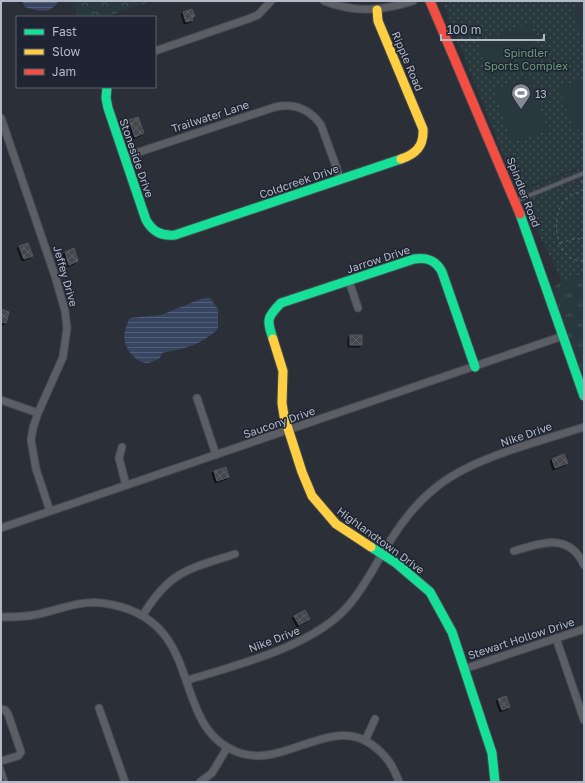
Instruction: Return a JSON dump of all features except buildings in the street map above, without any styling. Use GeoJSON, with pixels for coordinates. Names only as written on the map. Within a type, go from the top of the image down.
{"type":"FeatureCollection","features":[{"type":"Feature","properties":{"kind":"street"},"geometry":{"type":"LineString","coordinates":[[156,51],[248,20],[258,15],[271,1]]}},
{"type":"Feature","properties":{"kind":"street"},"geometry":{"type":"LineString","coordinates":[[324,1],[342,6],[376,10],[413,1]]}},
{"type":"Feature","properties":{"kind":"street","name":"Spindler Road"},"geometry":{"type":"LineString","coordinates":[[430,1],[515,201],[584,396]]}},
{"type":"Feature","properties":{"kind":"street","name":"Ripple Road"},"geometry":{"type":"LineString","coordinates":[[376,10],[378,21],[420,121]]}},
{"type":"Feature","properties":{"kind":"street","name":"Stoneside Drive"},"geometry":{"type":"LineString","coordinates":[[107,88],[106,98],[108,108],[124,157],[146,220],[155,233]]}},
{"type":"Feature","properties":{"kind":"street","name":"Trailwater Lane"},"geometry":{"type":"LineString","coordinates":[[124,157],[274,107],[290,105],[304,109],[321,124],[341,180]]}},
{"type":"Feature","properties":{"kind":"street","name":"Jeffey Drive"},"geometry":{"type":"LineString","coordinates":[[1,118],[56,276],[65,311],[67,328],[63,357],[38,413],[33,428],[32,453],[50,511]]}},
{"type":"Feature","properties":{"kind":"street","name":"Coldcreek Drive"},"geometry":{"type":"LineString","coordinates":[[155,233],[165,236],[175,235],[414,154],[423,144],[424,136],[420,121]]}},
{"type":"Feature","properties":{"kind":"street","name":"Jarrow Drive"},"geometry":{"type":"LineString","coordinates":[[270,314],[281,303],[422,257],[433,260],[442,272],[475,367]]}},
{"type":"Feature","properties":{"kind":"street"},"geometry":{"type":"LineString","coordinates":[[349,280],[358,308]]}},
{"type":"Feature","properties":{"kind":"street","name":"Highlandtown Drive"},"geometry":{"type":"LineString","coordinates":[[270,314],[269,327],[283,371],[282,409],[312,496],[336,524],[396,563],[430,592],[452,632],[492,753],[495,782]]}},
{"type":"Feature","properties":{"kind":"street","name":"Saucony Drive"},"geometry":{"type":"LineString","coordinates":[[1,528],[563,336]]}},
{"type":"Feature","properties":{"kind":"street"},"geometry":{"type":"LineString","coordinates":[[197,398],[216,455]]}},
{"type":"Feature","properties":{"kind":"street"},"geometry":{"type":"LineString","coordinates":[[1,400],[38,413]]}},
{"type":"Feature","properties":{"kind":"street","name":"Nike Drive"},"geometry":{"type":"LineString","coordinates":[[188,680],[289,646],[310,637],[330,624],[348,606],[411,511],[447,479],[488,459],[584,427]]}},
{"type":"Feature","properties":{"kind":"street"},"geometry":{"type":"LineString","coordinates":[[122,447],[119,458],[126,486]]}},
{"type":"Feature","properties":{"kind":"street"},"geometry":{"type":"LineString","coordinates":[[514,551],[536,544],[557,542],[575,551],[584,565]]}},
{"type":"Feature","properties":{"kind":"street"},"geometry":{"type":"LineString","coordinates":[[143,615],[165,584],[176,576],[190,568],[235,554]]}},
{"type":"Feature","properties":{"kind":"street"},"geometry":{"type":"LineString","coordinates":[[1,617],[19,617],[80,604],[101,603],[124,608],[143,615],[167,638],[179,659],[188,680],[203,725],[210,734],[227,748],[242,754],[256,757],[270,756],[331,738],[354,737],[365,741],[379,750],[390,761],[400,782]]}},
{"type":"Feature","properties":{"kind":"street","name":"Stewart Hollow Drive"},"geometry":{"type":"LineString","coordinates":[[464,669],[584,629]]}},
{"type":"Feature","properties":{"kind":"street"},"geometry":{"type":"LineString","coordinates":[[556,638],[584,720]]}},
{"type":"Feature","properties":{"kind":"street"},"geometry":{"type":"LineString","coordinates":[[99,708],[124,782]]}},
{"type":"Feature","properties":{"kind":"street"},"geometry":{"type":"LineString","coordinates":[[1,709],[6,710],[8,714],[21,752],[18,756],[1,761]]}},
{"type":"Feature","properties":{"kind":"street"},"geometry":{"type":"LineString","coordinates":[[365,741],[375,719]]}},
{"type":"Feature","properties":{"kind":"street"},"geometry":{"type":"LineString","coordinates":[[200,782],[212,773],[227,748]]}},
{"type":"Feature","properties":{"kind":"lane"},"geometry":{"type":"LineString","coordinates":[[515,201],[584,173]]}},
{"type":"Feature","properties":{"kind":"lane"},"geometry":{"type":"LineString","coordinates":[[1,767],[6,782]]}},
{"type":"Feature","properties":{"kind":"path"},"geometry":{"type":"LineString","coordinates":[[579,175],[584,189],[565,200],[557,214],[555,226],[560,243],[569,255],[579,260],[584,260]]}},
{"type":"Feature","properties":{"kind":"path"},"geometry":{"type":"LineString","coordinates":[[560,243],[577,238],[584,241]]}},
{"type":"Feature","properties":{"kind":"green space"},"geometry":{"type":"Polygon","coordinates":[[[73,1],[153,1],[107,16],[78,16],[72,4],[73,1]]]}},
{"type":"Feature","properties":{"kind":"green space","name":"Spindler Sports Complex"},"geometry":{"type":"Polygon","coordinates":[[[442,1],[584,1],[584,166],[517,190],[442,1]]]}},
{"type":"Feature","properties":{"kind":"green space"},"geometry":{"type":"Polygon","coordinates":[[[584,5],[584,45],[572,9],[584,5]]]}},
{"type":"Feature","properties":{"kind":"green space"},"geometry":{"type":"Polygon","coordinates":[[[530,23],[543,59],[490,77],[477,42],[530,23]]]}},
{"type":"Feature","properties":{"kind":"green space","name":"13"},"geometry":{"type":"Polygon","coordinates":[[[529,77],[548,130],[512,142],[494,89],[529,77]]]}},
{"type":"Feature","properties":{"kind":"green space"},"geometry":{"type":"Polygon","coordinates":[[[584,78],[584,128],[574,131],[558,87],[584,78]]]}},
{"type":"Feature","properties":{"kind":"green space"},"geometry":{"type":"Polygon","coordinates":[[[584,167],[584,274],[562,281],[518,191],[584,167]]]}},
{"type":"Feature","properties":{"kind":"green space"},"geometry":{"type":"Polygon","coordinates":[[[584,274],[584,396],[547,291],[562,281],[584,274]]]}},
{"type":"Feature","properties":{"kind":"water"},"geometry":{"type":"Polygon","coordinates":[[[22,1],[58,2],[51,9],[43,11],[25,7],[22,1]]]}},
{"type":"Feature","properties":{"kind":"water"},"geometry":{"type":"Polygon","coordinates":[[[203,298],[210,298],[218,309],[218,329],[211,335],[192,346],[162,353],[160,358],[149,363],[140,361],[129,352],[124,338],[127,323],[130,318],[161,315],[203,298]]]}},
{"type":"Feature","properties":{"kind":"traffic: fast"},"geometry":{"type":"LineString","coordinates":[[107,88],[106,98],[108,108],[146,220],[152,228],[166,235],[175,235],[401,159]]}},
{"type":"Feature","properties":{"kind":"traffic: fast"},"geometry":{"type":"LineString","coordinates":[[520,214],[584,396]]}},
{"type":"Feature","properties":{"kind":"traffic: fast"},"geometry":{"type":"LineString","coordinates":[[273,339],[269,320],[270,316],[281,303],[414,259],[423,258],[434,262],[442,272],[475,367]]}},
{"type":"Feature","properties":{"kind":"traffic: fast"},"geometry":{"type":"LineString","coordinates":[[371,547],[396,563],[430,592],[452,632],[492,753],[495,782]]}},
{"type":"Feature","properties":{"kind":"traffic: slow"},"geometry":{"type":"LineString","coordinates":[[377,10],[378,21],[423,129],[422,140],[418,148],[411,155],[401,159]]}},
{"type":"Feature","properties":{"kind":"traffic: slow"},"geometry":{"type":"LineString","coordinates":[[273,339],[283,371],[282,403],[284,416],[302,472],[312,496],[336,524],[371,547]]}},
{"type":"Feature","properties":{"kind":"traffic: jam"},"geometry":{"type":"LineString","coordinates":[[430,1],[520,214]]}},
{"type":"Feature","properties":{"kind":"place","name":"13"},"geometry":{"type":"Point","coordinates":[521,110]}}]}
